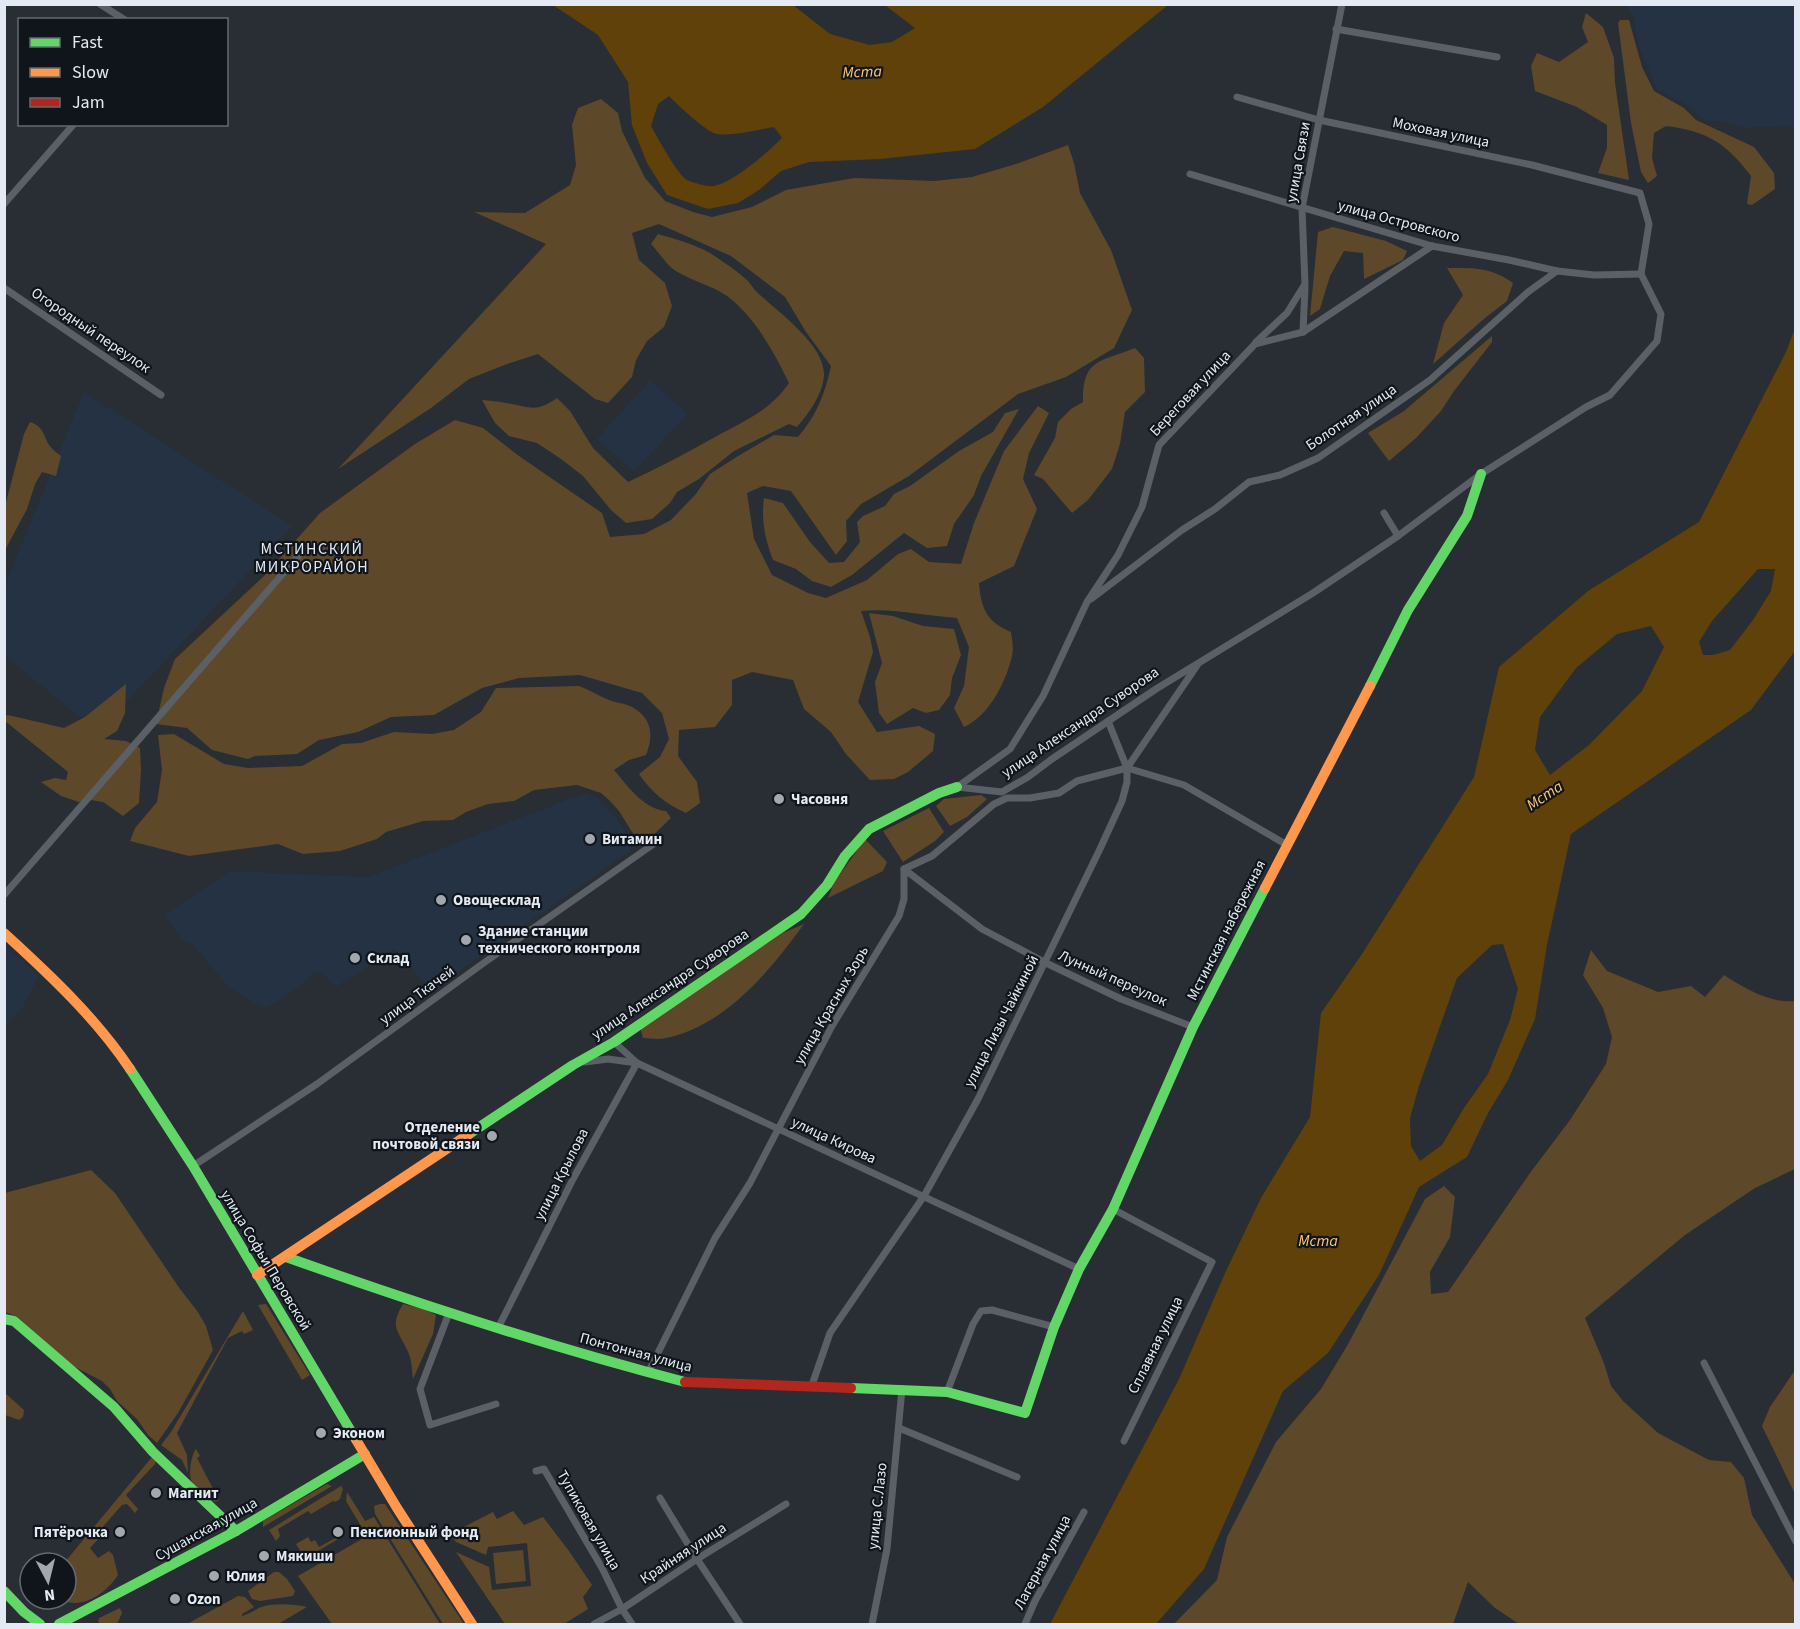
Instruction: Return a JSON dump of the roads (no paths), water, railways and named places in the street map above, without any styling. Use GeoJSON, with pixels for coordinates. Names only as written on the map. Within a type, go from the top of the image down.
{"type":"FeatureCollection","features":[{"type":"Feature","properties":{"kind":"street"},"geometry":{"type":"LineString","coordinates":[[100,4],[122,18]]}},
{"type":"Feature","properties":{"kind":"street","name":"улица Связи"},"geometry":{"type":"LineString","coordinates":[[1304,332],[1302,208],[1342,4]]}},
{"type":"Feature","properties":{"kind":"street"},"geometry":{"type":"LineString","coordinates":[[1336,29],[1497,57]]}},
{"type":"Feature","properties":{"kind":"street","name":"Моховая улица"},"geometry":{"type":"LineString","coordinates":[[1237,97],[1319,120],[1532,165],[1640,193],[1649,224],[1641,274]]}},
{"type":"Feature","properties":{"kind":"street"},"geometry":{"type":"LineString","coordinates":[[4,204],[72,126]]}},
{"type":"Feature","properties":{"kind":"street","name":"улица Островского"},"geometry":{"type":"LineString","coordinates":[[1190,174],[1432,246],[1557,271],[1594,275],[1641,274]]}},
{"type":"Feature","properties":{"kind":"street"},"geometry":{"type":"LineString","coordinates":[[1255,344],[1304,332],[1432,246]]}},
{"type":"Feature","properties":{"kind":"street","name":"Болотная улица"},"geometry":{"type":"LineString","coordinates":[[1087,602],[1250,482],[1280,475],[1317,458],[1430,380],[1528,292],[1557,271]]}},
{"type":"Feature","properties":{"kind":"street","name":"улица Александра Суворова"},"geometry":{"type":"LineString","coordinates":[[257,1275],[573,1065],[614,1042],[801,914],[827,885],[844,856],[869,829],[939,793],[957,787],[1002,792],[1028,777],[1108,721],[1199,662],[1313,593],[1398,536],[1481,474],[1586,407],[1610,395],[1657,341],[1661,314],[1641,274]]}},
{"type":"Feature","properties":{"kind":"street"},"geometry":{"type":"LineString","coordinates":[[1255,344],[1287,313],[1305,284]]}},
{"type":"Feature","properties":{"kind":"street","name":"Огородный переулок"},"geometry":{"type":"LineString","coordinates":[[4,288],[161,395]]}},
{"type":"Feature","properties":{"kind":"street","name":"Береговая улица"},"geometry":{"type":"LineString","coordinates":[[957,787],[1010,749],[1043,696],[1087,602],[1118,555],[1142,507],[1159,445],[1255,344]]}},
{"type":"Feature","properties":{"kind":"street","name":"Мстинская набережная"},"geometry":{"type":"LineString","coordinates":[[1025,1413],[1054,1327],[1079,1269],[1113,1209],[1193,1027],[1408,610],[1467,516],[1481,474]]}},
{"type":"Feature","properties":{"kind":"street"},"geometry":{"type":"LineString","coordinates":[[1384,513],[1398,536]]}},
{"type":"Feature","properties":{"kind":"street"},"geometry":{"type":"LineString","coordinates":[[4,895],[305,548]]}},
{"type":"Feature","properties":{"kind":"street","name":"улица Лизы Чайкиной"},"geometry":{"type":"LineString","coordinates":[[812,1385],[830,1333],[924,1196],[978,1099],[1046,963],[1122,801],[1127,782],[1127,768],[1199,662]]}},
{"type":"Feature","properties":{"kind":"street"},"geometry":{"type":"LineString","coordinates":[[1108,721],[1127,768]]}},
{"type":"Feature","properties":{"kind":"street"},"geometry":{"type":"LineString","coordinates":[[904,869],[932,856],[994,804],[1006,798],[1030,798],[1059,793],[1077,781],[1127,768],[1184,785],[1287,845]]}},
{"type":"Feature","properties":{"kind":"street","name":"улица Ткачей"},"geometry":{"type":"LineString","coordinates":[[193,1166],[317,1084],[485,962],[655,843]]}},
{"type":"Feature","properties":{"kind":"street","name":"Лунный переулок"},"geometry":{"type":"LineString","coordinates":[[904,869],[982,929],[1121,999],[1193,1027]]}},
{"type":"Feature","properties":{"kind":"street","name":"улица Красных Зорь"},"geometry":{"type":"LineString","coordinates":[[648,1373],[715,1238],[750,1183],[831,1026],[899,916],[904,900],[904,869]]}},
{"type":"Feature","properties":{"kind":"street","name":"улица Софьи Перовской"},"geometry":{"type":"LineString","coordinates":[[4,933],[50,974],[115,1047],[193,1166],[402,1517],[472,1624]]}},
{"type":"Feature","properties":{"kind":"street"},"geometry":{"type":"LineString","coordinates":[[614,1042],[637,1063]]}},
{"type":"Feature","properties":{"kind":"street","name":"улица Кирова"},"geometry":{"type":"LineString","coordinates":[[573,1065],[608,1059],[637,1063],[1079,1269]]}},
{"type":"Feature","properties":{"kind":"street","name":"улица Крылова"},"geometry":{"type":"LineString","coordinates":[[498,1328],[573,1179],[637,1063]]}},
{"type":"Feature","properties":{"kind":"street","name":"Сплавная улица"},"geometry":{"type":"LineString","coordinates":[[1113,1209],[1212,1262],[1124,1441]]}},
{"type":"Feature","properties":{"kind":"street","name":"Понтонная улица"},"geometry":{"type":"LineString","coordinates":[[286,1257],[394,1296],[648,1373],[686,1382],[729,1385],[812,1385],[947,1392],[1025,1413]]}},
{"type":"Feature","properties":{"kind":"street"},"geometry":{"type":"LineString","coordinates":[[947,1392],[973,1324],[981,1311],[992,1310],[1054,1327]]}},
{"type":"Feature","properties":{"kind":"street"},"geometry":{"type":"LineString","coordinates":[[449,1313],[420,1389],[430,1425],[496,1404]]}},
{"type":"Feature","properties":{"kind":"street"},"geometry":{"type":"LineString","coordinates":[[4,1320],[14,1321],[114,1407],[153,1452],[236,1531]]}},
{"type":"Feature","properties":{"kind":"street"},"geometry":{"type":"LineString","coordinates":[[1704,1363],[1796,1542]]}},
{"type":"Feature","properties":{"kind":"street","name":"улица С.Лазо"},"geometry":{"type":"LineString","coordinates":[[872,1624],[887,1549],[902,1389]]}},
{"type":"Feature","properties":{"kind":"street"},"geometry":{"type":"LineString","coordinates":[[899,1428],[1017,1477]]}},
{"type":"Feature","properties":{"kind":"street","name":"Сушанская улица"},"geometry":{"type":"LineString","coordinates":[[59,1624],[236,1531],[365,1454]]}},
{"type":"Feature","properties":{"kind":"street","name":"Тупиковая улица"},"geometry":{"type":"LineString","coordinates":[[536,1471],[544,1469],[632,1624]]}},
{"type":"Feature","properties":{"kind":"street"},"geometry":{"type":"LineString","coordinates":[[660,1498],[740,1624]]}},
{"type":"Feature","properties":{"kind":"street","name":"Крайняя улица"},"geometry":{"type":"LineString","coordinates":[[594,1624],[622,1609],[786,1504]]}},
{"type":"Feature","properties":{"kind":"street","name":"Лагерная улица"},"geometry":{"type":"LineString","coordinates":[[1025,1624],[1035,1601],[1084,1512]]}},
{"type":"Feature","properties":{"kind":"street"},"geometry":{"type":"LineString","coordinates":[[4,1591],[24,1612],[40,1624]]}},
{"type":"Feature","properties":{"kind":"water","name":"Мста"},"geometry":{"type":"Polygon","coordinates":[[[553,5],[793,5],[830,34],[870,45],[892,42],[915,28],[886,6],[880,5],[1168,5],[1043,107],[975,149],[880,159],[809,162],[781,171],[759,190],[738,203],[708,209],[667,195],[647,163],[632,125],[628,82],[598,35],[553,5]],[[669,96],[658,104],[651,126],[678,171],[687,180],[711,186],[722,184],[750,166],[782,138],[774,127],[717,134],[699,123],[669,96]]]}},
{"type":"Feature","properties":{"kind":"water","name":"Мста"},"geometry":{"type":"Polygon","coordinates":[[[1795,328],[1795,651],[1751,710],[1571,834],[1547,945],[1535,1019],[1508,1080],[1488,1113],[1467,1157],[1419,1187],[1379,1275],[1328,1353],[1283,1391],[1204,1569],[1156,1624],[1050,1624],[1179,1379],[1261,1198],[1310,1117],[1321,1013],[1362,954],[1474,777],[1499,667],[1588,591],[1699,522],[1786,352],[1795,328]],[[1758,569],[1712,621],[1699,642],[1703,655],[1713,655],[1730,650],[1753,620],[1771,591],[1775,569],[1758,569]],[[1651,626],[1617,634],[1576,668],[1540,717],[1535,750],[1550,775],[1589,745],[1642,691],[1664,647],[1651,626]],[[1503,944],[1492,945],[1457,978],[1419,1086],[1410,1118],[1411,1146],[1420,1161],[1442,1145],[1488,1074],[1510,1020],[1518,989],[1503,944]]]}},
{"type":"Feature","properties":{"kind":"place","name":"Часовня"},"geometry":{"type":"Point","coordinates":[779,799]}},
{"type":"Feature","properties":{"kind":"place","name":"Витамин"},"geometry":{"type":"Point","coordinates":[590,839]}},
{"type":"Feature","properties":{"kind":"place","name":"Овощесклад"},"geometry":{"type":"Point","coordinates":[441,900]}},
{"type":"Feature","properties":{"kind":"place","name":"Здание станции технического контроля"},"geometry":{"type":"Point","coordinates":[466,940]}},
{"type":"Feature","properties":{"kind":"place","name":"Склад"},"geometry":{"type":"Point","coordinates":[355,958]}},
{"type":"Feature","properties":{"kind":"place","name":"Отделение почтовой связи"},"geometry":{"type":"Point","coordinates":[492,1136]}},
{"type":"Feature","properties":{"kind":"place","name":"Эконом"},"geometry":{"type":"Point","coordinates":[321,1433]}},
{"type":"Feature","properties":{"kind":"place","name":"Магнит"},"geometry":{"type":"Point","coordinates":[156,1493]}},
{"type":"Feature","properties":{"kind":"place","name":"Пятёрочка"},"geometry":{"type":"Point","coordinates":[120,1532]}},
{"type":"Feature","properties":{"kind":"place","name":"Пенсионный фонд"},"geometry":{"type":"Point","coordinates":[338,1532]}},
{"type":"Feature","properties":{"kind":"place","name":"Мякиши"},"geometry":{"type":"Point","coordinates":[264,1556]}},
{"type":"Feature","properties":{"kind":"place","name":"Юлия"},"geometry":{"type":"Point","coordinates":[214,1576]}},
{"type":"Feature","properties":{"kind":"place","name":"Ozon"},"geometry":{"type":"Point","coordinates":[175,1599]}},
{"type":"Feature","properties":{"kind":"district","name":"МСТИНСКИЙ МИКРОРАЙОН"},"geometry":{"type":"Point","coordinates":[312,557]}}]}
